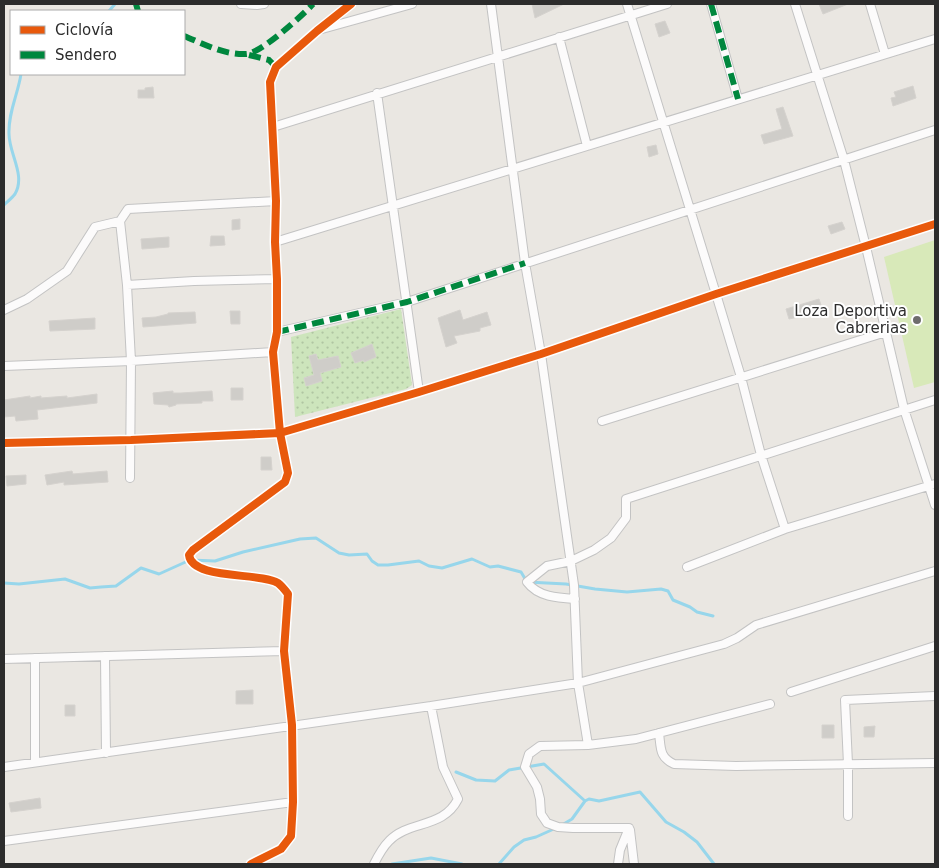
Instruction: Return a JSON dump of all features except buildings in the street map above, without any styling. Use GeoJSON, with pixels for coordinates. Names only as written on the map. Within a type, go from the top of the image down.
{"type":"FeatureCollection","features":[{"type":"Feature","properties":{"kind":"street"},"geometry":{"type":"LineString","coordinates":[[241,4],[264,4]]}},
{"type":"Feature","properties":{"kind":"street"},"geometry":{"type":"LineString","coordinates":[[251,864],[280,849],[291,836],[293,802],[292,725],[284,651],[288,594],[277,582],[250,576],[209,571],[196,567],[190,560],[189,555],[193,550],[285,482],[288,473],[280,433],[273,352],[277,332],[278,279],[270,82],[276,67],[351,4]]}},
{"type":"Feature","properties":{"kind":"street"},"geometry":{"type":"LineString","coordinates":[[317,31],[412,4]]}},
{"type":"Feature","properties":{"kind":"street"},"geometry":{"type":"LineString","coordinates":[[491,4],[524,263],[541,354],[571,561],[575,599],[578,683],[588,745]]}},
{"type":"Feature","properties":{"kind":"street"},"geometry":{"type":"LineString","coordinates":[[626,4],[716,294],[741,377],[761,455],[785,529]]}},
{"type":"Feature","properties":{"kind":"street"},"geometry":{"type":"LineString","coordinates":[[273,127],[667,4]]}},
{"type":"Feature","properties":{"kind":"street"},"geometry":{"type":"LineString","coordinates":[[711,4],[738,99]]}},
{"type":"Feature","properties":{"kind":"street"},"geometry":{"type":"LineString","coordinates":[[795,4],[844,160],[904,409],[932,484],[935,505]]}},
{"type":"Feature","properties":{"kind":"street"},"geometry":{"type":"LineString","coordinates":[[870,4],[885,54]]}},
{"type":"Feature","properties":{"kind":"street"},"geometry":{"type":"LineString","coordinates":[[559,37],[587,146]]}},
{"type":"Feature","properties":{"kind":"street"},"geometry":{"type":"LineString","coordinates":[[275,242],[935,39]]}},
{"type":"Feature","properties":{"kind":"street"},"geometry":{"type":"LineString","coordinates":[[377,93],[420,392]]}},
{"type":"Feature","properties":{"kind":"street"},"geometry":{"type":"LineString","coordinates":[[277,332],[407,302],[935,130]]}},
{"type":"Feature","properties":{"kind":"street"},"geometry":{"type":"LineString","coordinates":[[130,478],[132,440],[131,362],[127,285],[120,221],[128,208],[276,201]]}},
{"type":"Feature","properties":{"kind":"street"},"geometry":{"type":"LineString","coordinates":[[4,310],[27,298],[68,271],[95,228],[120,221]]}},
{"type":"Feature","properties":{"kind":"street"},"geometry":{"type":"LineString","coordinates":[[4,443],[132,440],[280,433],[541,354],[716,294],[935,224]]}},
{"type":"Feature","properties":{"kind":"street"},"geometry":{"type":"LineString","coordinates":[[127,285],[278,279]]}},
{"type":"Feature","properties":{"kind":"street"},"geometry":{"type":"LineString","coordinates":[[602,421],[886,332]]}},
{"type":"Feature","properties":{"kind":"street"},"geometry":{"type":"LineString","coordinates":[[4,366],[131,362],[273,352]]}},
{"type":"Feature","properties":{"kind":"street"},"geometry":{"type":"LineString","coordinates":[[575,599],[556,598],[533,590],[527,582],[547,566],[571,561],[594,550],[612,538],[626,518],[626,499],[935,400]]}},
{"type":"Feature","properties":{"kind":"street"},"geometry":{"type":"LineString","coordinates":[[687,567],[785,529],[932,484]]}},
{"type":"Feature","properties":{"kind":"street"},"geometry":{"type":"LineString","coordinates":[[4,767],[578,683],[724,644],[738,638],[756,625],[935,571]]}},
{"type":"Feature","properties":{"kind":"street"},"geometry":{"type":"LineString","coordinates":[[791,692],[935,646]]}},
{"type":"Feature","properties":{"kind":"street"},"geometry":{"type":"LineString","coordinates":[[4,659],[284,651]]}},
{"type":"Feature","properties":{"kind":"street"},"geometry":{"type":"LineString","coordinates":[[105,656],[106,752]]}},
{"type":"Feature","properties":{"kind":"street"},"geometry":{"type":"LineString","coordinates":[[35,658],[35,762]]}},
{"type":"Feature","properties":{"kind":"street"},"geometry":{"type":"LineString","coordinates":[[848,816],[846,700],[935,696]]}},
{"type":"Feature","properties":{"kind":"street"},"geometry":{"type":"LineString","coordinates":[[629,828],[558,827],[547,823],[541,814],[537,787],[525,767],[529,754],[540,746],[588,745],[636,739],[770,704]]}},
{"type":"Feature","properties":{"kind":"street"},"geometry":{"type":"LineString","coordinates":[[374,864],[380,851],[390,839],[403,830],[437,820],[448,814],[458,799],[443,767],[431,706]]}},
{"type":"Feature","properties":{"kind":"street"},"geometry":{"type":"LineString","coordinates":[[659,733],[661,754],[666,760],[674,764],[736,766],[935,763]]}},
{"type":"Feature","properties":{"kind":"street"},"geometry":{"type":"LineString","coordinates":[[4,841],[293,802]]}},
{"type":"Feature","properties":{"kind":"street"},"geometry":{"type":"LineString","coordinates":[[618,864],[620,850],[629,828]]}},
{"type":"Feature","properties":{"kind":"street"},"geometry":{"type":"LineString","coordinates":[[629,828],[634,864]]}},
{"type":"Feature","properties":{"kind":"green space","name":"Loza Deportiva Cabrerias"},"geometry":{"type":"Polygon","coordinates":[[[935,240],[935,382],[914,388],[884,257],[935,240]]]}},
{"type":"Feature","properties":{"kind":"green space"},"geometry":{"type":"Polygon","coordinates":[[[401,309],[412,385],[406,389],[295,417],[291,337],[401,309]]]}},
{"type":"Feature","properties":{"kind":"waterway"},"geometry":{"type":"LineString","coordinates":[[110,10],[115,4]]}},
{"type":"Feature","properties":{"kind":"waterway"},"geometry":{"type":"LineString","coordinates":[[4,205],[15,194],[18,187],[18,172],[10,142],[9,126],[21,75]]}},
{"type":"Feature","properties":{"kind":"waterway"},"geometry":{"type":"LineString","coordinates":[[4,583],[19,584],[65,579],[90,588],[116,586],[141,568],[159,574],[190,560],[215,561],[243,552],[300,539],[316,538],[339,553],[349,555],[367,554],[378,565],[419,561],[429,566],[442,568],[472,559],[490,567],[498,566],[521,572],[527,582],[566,584],[627,592],[661,589],[668,591],[673,600],[697,612],[713,616]]}},
{"type":"Feature","properties":{"kind":"waterway"},"geometry":{"type":"LineString","coordinates":[[456,772],[476,780],[495,781],[509,770],[544,764],[585,801]]}},
{"type":"Feature","properties":{"kind":"waterway"},"geometry":{"type":"LineString","coordinates":[[562,825],[572,819],[585,801],[589,799],[599,801],[640,792],[666,822],[697,842],[714,864]]}},
{"type":"Feature","properties":{"kind":"waterway"},"geometry":{"type":"LineString","coordinates":[[499,864],[514,847],[524,840],[556,828]]}},
{"type":"Feature","properties":{"kind":"waterway"},"geometry":{"type":"LineString","coordinates":[[392,864],[431,858],[462,864]]}},
{"type":"Feature","properties":{"kind":"marked path"},"geometry":{"type":"LineString","coordinates":[[136,4],[138,10]]}},
{"type":"Feature","properties":{"kind":"marked path"},"geometry":{"type":"LineString","coordinates":[[185,36],[222,51],[246,54],[261,48],[271,41],[313,4]]}},
{"type":"Feature","properties":{"kind":"marked path"},"geometry":{"type":"LineString","coordinates":[[711,4],[738,99]]}},
{"type":"Feature","properties":{"kind":"marked path"},"geometry":{"type":"LineString","coordinates":[[249,55],[269,60],[276,67]]}},
{"type":"Feature","properties":{"kind":"marked path"},"geometry":{"type":"LineString","coordinates":[[277,332],[407,302],[525,263]]}},
{"type":"Feature","properties":{"kind":"cycle path"},"geometry":{"type":"LineString","coordinates":[[251,864],[281,849],[291,836],[293,802],[292,725],[284,651],[288,594],[278,583],[269,580],[213,572],[202,568],[193,563],[189,555],[193,550],[285,482],[288,473],[280,433],[273,352],[277,332],[277,279],[275,242],[276,201],[270,82],[276,67],[351,4]]}},
{"type":"Feature","properties":{"kind":"cycle path"},"geometry":{"type":"LineString","coordinates":[[4,443],[131,440],[280,433],[541,354],[716,294],[935,224]]}},
{"type":"Feature","properties":{"kind":"place","name":"Loza Deportiva Cabrerias"},"geometry":{"type":"Point","coordinates":[917,320]}}]}
